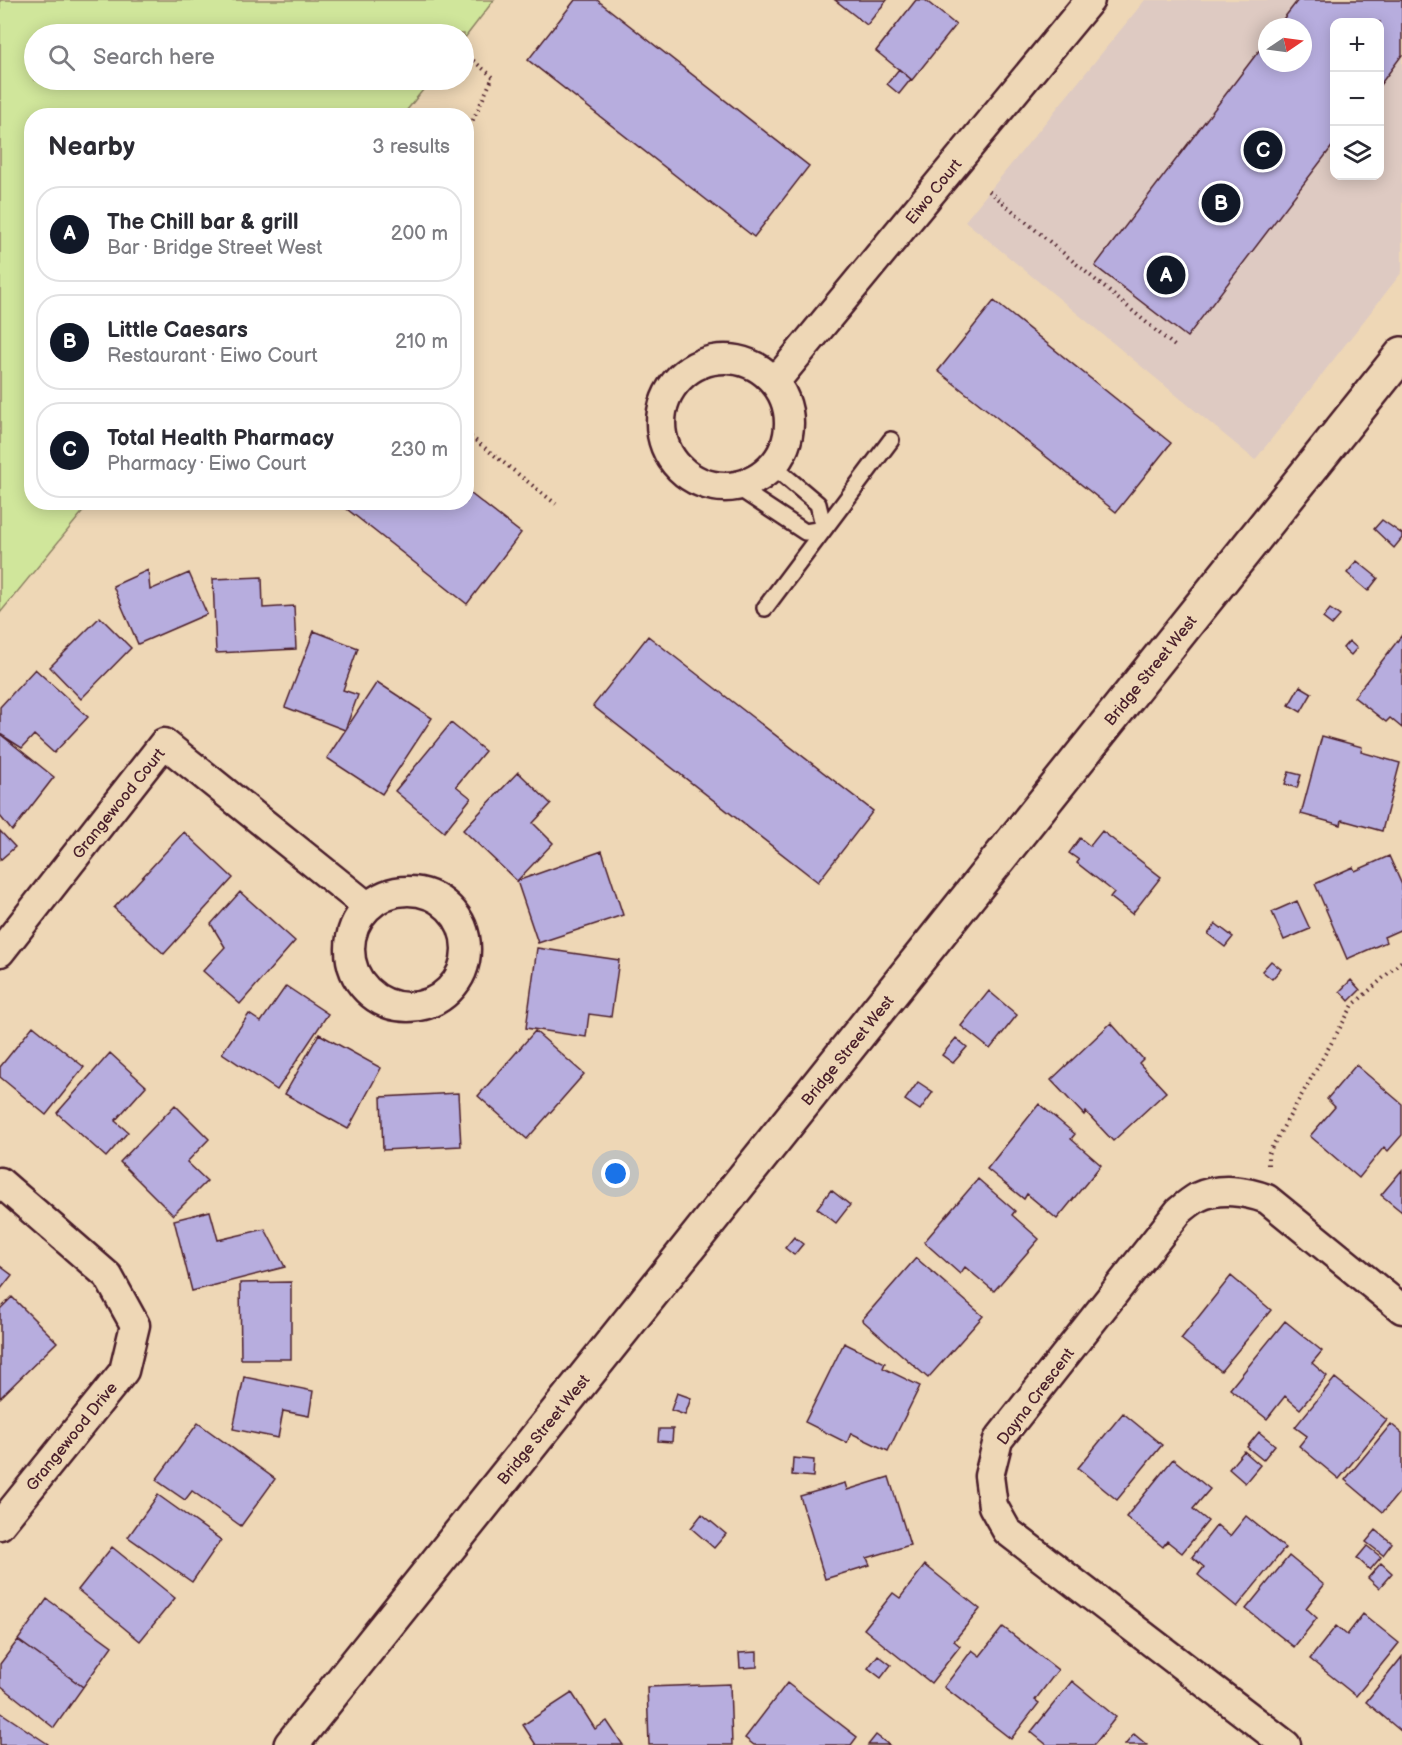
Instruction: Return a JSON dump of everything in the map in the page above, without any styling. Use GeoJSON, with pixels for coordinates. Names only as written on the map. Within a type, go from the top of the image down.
{"type":"FeatureCollection","features":[{"type":"Feature","properties":{"kind":"main road","name":"Bridge Street West"},"geometry":{"type":"LineString","coordinates":[[291,1745],[1402,354]]}},
{"type":"Feature","properties":{"kind":"street","name":"Eiwo Court"},"geometry":{"type":"LineString","coordinates":[[776,382],[1078,4]]}},
{"type":"Feature","properties":{"kind":"street"},"geometry":{"type":"LineString","coordinates":[[721,357],[738,359],[759,367],[776,382],[785,399],[790,421],[786,443],[773,466],[755,480],[736,487],[714,487],[690,478],[673,462],[664,445],[660,423],[663,404],[673,383],[699,362],[721,357]]}},
{"type":"Feature","properties":{"kind":"street","name":"Grangewood Court"},"geometry":{"type":"LineString","coordinates":[[0,952],[164,743],[368,907]]}},
{"type":"Feature","properties":{"kind":"street"},"geometry":{"type":"LineString","coordinates":[[416,891],[441,901],[455,915],[466,941],[465,961],[452,989],[434,1002],[414,1008],[394,1006],[375,998],[356,976],[350,956],[350,942],[356,923],[368,907],[376,900],[395,892],[416,891]]}},
{"type":"Feature","properties":{"kind":"street","name":"Grangewood Drive"},"geometry":{"type":"LineString","coordinates":[[0,1182],[108,1276],[135,1325],[124,1371],[0,1525]]}},
{"type":"Feature","properties":{"kind":"street","name":"Dayna Crescent"},"geometry":{"type":"LineString","coordinates":[[1286,1745],[1007,1531],[993,1506],[989,1476],[998,1440],[1179,1211],[1199,1196],[1248,1191],[1267,1199],[1402,1309]]}},
{"type":"Feature","properties":{"kind":"lane"},"geometry":{"type":"LineString","coordinates":[[765,608],[891,440]]}},
{"type":"Feature","properties":{"kind":"lane"},"geometry":{"type":"LineString","coordinates":[[773,466],[818,504],[824,529]]}},
{"type":"Feature","properties":{"kind":"lane"},"geometry":{"type":"LineString","coordinates":[[736,487],[805,532],[824,529]]}},
{"type":"Feature","properties":{"kind":"path"},"geometry":{"type":"LineString","coordinates":[[474,61],[493,77],[474,118]]}},
{"type":"Feature","properties":{"kind":"path"},"geometry":{"type":"LineString","coordinates":[[989,191],[1178,348]]}},
{"type":"Feature","properties":{"kind":"path"},"geometry":{"type":"LineString","coordinates":[[474,439],[556,504]]}},
{"type":"Feature","properties":{"kind":"path"},"geometry":{"type":"LineString","coordinates":[[1267,1199],[1268,1154],[1353,1005],[1402,961]]}},
{"type":"Feature","properties":{"kind":"shaded area"},"geometry":{"type":"Polygon","coordinates":[[[1145,0],[1402,0],[1402,272],[1255,460],[965,221],[1145,0]]]}},
{"type":"Feature","properties":{"kind":"green space"},"geometry":{"type":"Polygon","coordinates":[[[0,0],[494,0],[474,26],[474,24],[24,24],[24,90],[423,90],[409,108],[24,108],[24,510],[84,510],[0,613],[0,0]]]}},
{"type":"Feature","properties":{"kind":"building"},"geometry":{"type":"Polygon","coordinates":[[[575,0],[597,0],[809,166],[754,237],[528,60],[575,0]]]}},
{"type":"Feature","properties":{"kind":"building"},"geometry":{"type":"Polygon","coordinates":[[[835,0],[887,0],[867,25],[835,0]]]}},
{"type":"Feature","properties":{"kind":"building"},"geometry":{"type":"Polygon","coordinates":[[[916,0],[925,0],[956,25],[912,80],[876,51],[916,0]]]}},
{"type":"Feature","properties":{"kind":"building"},"geometry":{"type":"Polygon","coordinates":[[[1298,0],[1402,0],[1402,55],[1384,80],[1384,18],[1330,18],[1330,149],[1187,337],[1095,266],[1258,52],[1258,72],[1312,72],[1312,18],[1284,18],[1298,0]]]}},
{"type":"Feature","properties":{"kind":"building"},"geometry":{"type":"Polygon","coordinates":[[[899,69],[911,79],[899,94],[887,84],[899,69]]]}},
{"type":"Feature","properties":{"kind":"building"},"geometry":{"type":"Polygon","coordinates":[[[994,301],[1171,443],[1116,512],[938,371],[994,301]]]}},
{"type":"Feature","properties":{"kind":"building"},"geometry":{"type":"Polygon","coordinates":[[[474,496],[521,533],[467,604],[348,510],[474,510],[474,496]]]}},
{"type":"Feature","properties":{"kind":"building"},"geometry":{"type":"Polygon","coordinates":[[[1382,520],[1402,534],[1402,538],[1394,548],[1374,529],[1382,520]]]}},
{"type":"Feature","properties":{"kind":"building"},"geometry":{"type":"Polygon","coordinates":[[[1357,561],[1378,578],[1368,591],[1347,573],[1357,561]]]}},
{"type":"Feature","properties":{"kind":"building"},"geometry":{"type":"Polygon","coordinates":[[[148,570],[150,590],[189,573],[207,614],[138,644],[113,586],[148,570]]]}},
{"type":"Feature","properties":{"kind":"building"},"geometry":{"type":"Polygon","coordinates":[[[262,577],[263,608],[294,606],[296,649],[216,653],[213,579],[262,577]]]}},
{"type":"Feature","properties":{"kind":"building"},"geometry":{"type":"Polygon","coordinates":[[[1330,609],[1340,616],[1332,625],[1323,618],[1330,609]]]}},
{"type":"Feature","properties":{"kind":"building"},"geometry":{"type":"Polygon","coordinates":[[[100,617],[131,648],[81,699],[50,667],[100,617]]]}},
{"type":"Feature","properties":{"kind":"building"},"geometry":{"type":"Polygon","coordinates":[[[314,631],[358,648],[343,690],[358,695],[345,730],[285,707],[314,631]]]}},
{"type":"Feature","properties":{"kind":"building"},"geometry":{"type":"Polygon","coordinates":[[[1402,635],[1402,728],[1390,718],[1386,722],[1354,697],[1402,635]]]}},
{"type":"Feature","properties":{"kind":"building"},"geometry":{"type":"Polygon","coordinates":[[[648,636],[873,811],[818,882],[593,706],[648,636]]]}},
{"type":"Feature","properties":{"kind":"building"},"geometry":{"type":"Polygon","coordinates":[[[1349,641],[1357,648],[1351,655],[1343,648],[1349,641]]]}},
{"type":"Feature","properties":{"kind":"building"},"geometry":{"type":"Polygon","coordinates":[[[35,669],[88,717],[54,753],[34,735],[22,748],[0,734],[0,707],[35,669]]]}},
{"type":"Feature","properties":{"kind":"building"},"geometry":{"type":"Polygon","coordinates":[[[377,682],[432,718],[382,794],[327,758],[377,682]]]}},
{"type":"Feature","properties":{"kind":"building"},"geometry":{"type":"Polygon","coordinates":[[[1300,686],[1312,693],[1301,712],[1289,705],[1300,686]]]}},
{"type":"Feature","properties":{"kind":"building"},"geometry":{"type":"Polygon","coordinates":[[[451,723],[485,751],[456,786],[471,798],[444,832],[395,791],[451,723]]]}},
{"type":"Feature","properties":{"kind":"building"},"geometry":{"type":"Polygon","coordinates":[[[0,734],[54,777],[12,831],[0,816],[0,734]]]}},
{"type":"Feature","properties":{"kind":"building"},"geometry":{"type":"Polygon","coordinates":[[[1322,736],[1362,747],[1361,752],[1400,763],[1382,831],[1342,820],[1341,825],[1301,814],[1322,736]]]}},
{"type":"Feature","properties":{"kind":"building"},"geometry":{"type":"Polygon","coordinates":[[[518,772],[551,804],[533,823],[553,843],[517,881],[463,830],[518,772]]]}},
{"type":"Feature","properties":{"kind":"building"},"geometry":{"type":"Polygon","coordinates":[[[1289,772],[1301,775],[1297,788],[1285,784],[1289,772]]]}},
{"type":"Feature","properties":{"kind":"building"},"geometry":{"type":"Polygon","coordinates":[[[0,831],[15,847],[0,860],[0,831]]]}},
{"type":"Feature","properties":{"kind":"building"},"geometry":{"type":"Polygon","coordinates":[[[1102,831],[1161,877],[1132,914],[1110,897],[1114,892],[1077,863],[1079,860],[1069,853],[1080,838],[1090,846],[1102,831]]]}},
{"type":"Feature","properties":{"kind":"building"},"geometry":{"type":"Polygon","coordinates":[[[184,832],[233,878],[164,954],[114,908],[184,832]]]}},
{"type":"Feature","properties":{"kind":"building"},"geometry":{"type":"Polygon","coordinates":[[[602,851],[623,915],[538,943],[517,881],[602,851]]]}},
{"type":"Feature","properties":{"kind":"building"},"geometry":{"type":"Polygon","coordinates":[[[1389,856],[1402,885],[1402,929],[1384,937],[1386,942],[1347,959],[1315,884],[1353,867],[1355,871],[1389,856]]]}},
{"type":"Feature","properties":{"kind":"building"},"geometry":{"type":"Polygon","coordinates":[[[240,892],[295,941],[240,1004],[203,971],[225,947],[211,924],[240,892]]]}},
{"type":"Feature","properties":{"kind":"building"},"geometry":{"type":"Polygon","coordinates":[[[1297,901],[1310,929],[1284,940],[1272,912],[1297,901]]]}},
{"type":"Feature","properties":{"kind":"building"},"geometry":{"type":"Polygon","coordinates":[[[1216,924],[1233,937],[1225,947],[1208,934],[1216,924]]]}},
{"type":"Feature","properties":{"kind":"building"},"geometry":{"type":"Polygon","coordinates":[[[537,948],[619,960],[611,1017],[589,1014],[586,1037],[526,1028],[537,948]]]}},
{"type":"Feature","properties":{"kind":"building"},"geometry":{"type":"Polygon","coordinates":[[[1271,961],[1281,969],[1272,979],[1262,971],[1271,961]]]}},
{"type":"Feature","properties":{"kind":"building"},"geometry":{"type":"Polygon","coordinates":[[[1351,980],[1360,990],[1349,1001],[1340,991],[1351,980]]]}},
{"type":"Feature","properties":{"kind":"building"},"geometry":{"type":"Polygon","coordinates":[[[286,986],[328,1014],[277,1090],[222,1053],[249,1014],[261,1022],[286,986]]]}},
{"type":"Feature","properties":{"kind":"building"},"geometry":{"type":"Polygon","coordinates":[[[989,991],[1017,1015],[990,1049],[961,1026],[989,991]]]}},
{"type":"Feature","properties":{"kind":"building"},"geometry":{"type":"Polygon","coordinates":[[[1111,1023],[1143,1059],[1139,1063],[1166,1092],[1113,1141],[1086,1112],[1084,1115],[1051,1080],[1111,1023]]]}},
{"type":"Feature","properties":{"kind":"building"},"geometry":{"type":"Polygon","coordinates":[[[33,1026],[84,1067],[46,1115],[0,1077],[0,1067],[33,1026]]]}},
{"type":"Feature","properties":{"kind":"building"},"geometry":{"type":"Polygon","coordinates":[[[535,1031],[584,1074],[527,1139],[478,1096],[535,1031]]]}},
{"type":"Feature","properties":{"kind":"building"},"geometry":{"type":"Polygon","coordinates":[[[319,1034],[381,1068],[348,1129],[285,1094],[319,1034]]]}},
{"type":"Feature","properties":{"kind":"building"},"geometry":{"type":"Polygon","coordinates":[[[956,1038],[967,1047],[953,1063],[942,1055],[956,1038]]]}},
{"type":"Feature","properties":{"kind":"building"},"geometry":{"type":"Polygon","coordinates":[[[110,1053],[146,1086],[115,1121],[128,1132],[106,1157],[57,1113],[110,1053]]]}},
{"type":"Feature","properties":{"kind":"building"},"geometry":{"type":"Polygon","coordinates":[[[1356,1065],[1402,1104],[1402,1135],[1388,1151],[1384,1147],[1359,1178],[1310,1136],[1335,1107],[1327,1099],[1356,1065]]]}},
{"type":"Feature","properties":{"kind":"building"},"geometry":{"type":"Polygon","coordinates":[[[918,1082],[933,1092],[920,1110],[905,1100],[918,1082]]]}},
{"type":"Feature","properties":{"kind":"building"},"geometry":{"type":"Polygon","coordinates":[[[458,1093],[461,1146],[383,1150],[381,1097],[458,1093]]]}},
{"type":"Feature","properties":{"kind":"building"},"geometry":{"type":"Polygon","coordinates":[[[1039,1104],[1075,1134],[1071,1139],[1101,1165],[1057,1219],[1027,1194],[1024,1199],[987,1169],[1039,1104]]]}},
{"type":"Feature","properties":{"kind":"building"},"geometry":{"type":"Polygon","coordinates":[[[175,1105],[209,1139],[187,1162],[207,1181],[173,1215],[120,1162],[175,1105]]]}},
{"type":"Feature","properties":{"kind":"building"},"geometry":{"type":"Polygon","coordinates":[[[1402,1170],[1402,1212],[1381,1195],[1402,1170]]]}},
{"type":"Feature","properties":{"kind":"building"},"geometry":{"type":"Polygon","coordinates":[[[978,1179],[1015,1211],[1012,1215],[1039,1239],[994,1291],[965,1267],[960,1274],[924,1242],[978,1179]]]}},
{"type":"Feature","properties":{"kind":"building"},"geometry":{"type":"Polygon","coordinates":[[[831,1190],[850,1205],[836,1223],[817,1208],[831,1190]]]}},
{"type":"Feature","properties":{"kind":"building"},"geometry":{"type":"Polygon","coordinates":[[[210,1211],[218,1240],[265,1229],[285,1267],[192,1291],[174,1220],[210,1211]]]}},
{"type":"Feature","properties":{"kind":"building"},"geometry":{"type":"Polygon","coordinates":[[[794,1237],[803,1244],[794,1255],[785,1248],[794,1237]]]}},
{"type":"Feature","properties":{"kind":"building"},"geometry":{"type":"Polygon","coordinates":[[[916,1258],[983,1316],[928,1378],[862,1320],[916,1258]]]}},
{"type":"Feature","properties":{"kind":"building"},"geometry":{"type":"Polygon","coordinates":[[[0,1266],[12,1275],[0,1290],[0,1266]]]}},
{"type":"Feature","properties":{"kind":"building"},"geometry":{"type":"Polygon","coordinates":[[[1231,1276],[1271,1310],[1221,1371],[1181,1339],[1231,1276]]]}},
{"type":"Feature","properties":{"kind":"building"},"geometry":{"type":"Polygon","coordinates":[[[291,1282],[291,1359],[241,1359],[240,1283],[291,1282]]]}},
{"type":"Feature","properties":{"kind":"building"},"geometry":{"type":"Polygon","coordinates":[[[12,1297],[57,1342],[0,1398],[0,1309],[12,1297]]]}},
{"type":"Feature","properties":{"kind":"building"},"geometry":{"type":"Polygon","coordinates":[[[1285,1321],[1322,1351],[1312,1363],[1327,1376],[1300,1409],[1285,1396],[1267,1419],[1230,1389],[1285,1321]]]}},
{"type":"Feature","properties":{"kind":"building"},"geometry":{"type":"Polygon","coordinates":[[[844,1343],[885,1363],[883,1368],[920,1386],[888,1451],[851,1433],[847,1443],[805,1422],[844,1343]]]}},
{"type":"Feature","properties":{"kind":"building"},"geometry":{"type":"Polygon","coordinates":[[[244,1377],[313,1391],[309,1416],[283,1411],[278,1438],[233,1429],[244,1377]]]}},
{"type":"Feature","properties":{"kind":"building"},"geometry":{"type":"Polygon","coordinates":[[[1335,1378],[1387,1420],[1339,1479],[1299,1446],[1307,1436],[1295,1427],[1335,1378]]]}},
{"type":"Feature","properties":{"kind":"building"},"geometry":{"type":"Polygon","coordinates":[[[677,1393],[691,1398],[685,1415],[671,1410],[677,1393]]]}},
{"type":"Feature","properties":{"kind":"building"},"geometry":{"type":"Polygon","coordinates":[[[1123,1413],[1162,1445],[1117,1500],[1078,1468],[1123,1413]]]}},
{"type":"Feature","properties":{"kind":"building"},"geometry":{"type":"Polygon","coordinates":[[[198,1423],[275,1479],[241,1526],[192,1491],[185,1500],[156,1480],[198,1423]]]}},
{"type":"Feature","properties":{"kind":"building"},"geometry":{"type":"Polygon","coordinates":[[[1391,1424],[1402,1433],[1402,1489],[1383,1512],[1345,1480],[1391,1424]]]}},
{"type":"Feature","properties":{"kind":"building"},"geometry":{"type":"Polygon","coordinates":[[[659,1429],[673,1429],[672,1442],[658,1441],[659,1429]]]}},
{"type":"Feature","properties":{"kind":"building"},"geometry":{"type":"Polygon","coordinates":[[[1259,1432],[1275,1445],[1263,1460],[1247,1447],[1259,1432]]]}},
{"type":"Feature","properties":{"kind":"building"},"geometry":{"type":"Polygon","coordinates":[[[1244,1451],[1260,1465],[1245,1483],[1229,1469],[1244,1451]]]}},
{"type":"Feature","properties":{"kind":"building"},"geometry":{"type":"Polygon","coordinates":[[[793,1458],[814,1460],[813,1477],[792,1475],[793,1458]]]}},
{"type":"Feature","properties":{"kind":"building"},"geometry":{"type":"Polygon","coordinates":[[[1173,1459],[1210,1489],[1193,1509],[1208,1521],[1182,1553],[1167,1541],[1163,1547],[1126,1517],[1173,1459]]]}},
{"type":"Feature","properties":{"kind":"building"},"geometry":{"type":"Polygon","coordinates":[[[889,1477],[910,1545],[867,1558],[870,1565],[825,1579],[800,1496],[845,1483],[847,1490],[889,1477]]]}},
{"type":"Feature","properties":{"kind":"building"},"geometry":{"type":"Polygon","coordinates":[[[158,1495],[221,1540],[192,1582],[128,1537],[158,1495]]]}},
{"type":"Feature","properties":{"kind":"building"},"geometry":{"type":"Polygon","coordinates":[[[702,1514],[726,1534],[714,1548],[691,1528],[702,1514]]]}},
{"type":"Feature","properties":{"kind":"building"},"geometry":{"type":"Polygon","coordinates":[[[1246,1516],[1285,1548],[1237,1607],[1198,1575],[1204,1567],[1192,1557],[1217,1525],[1230,1536],[1246,1516]]]}},
{"type":"Feature","properties":{"kind":"building"},"geometry":{"type":"Polygon","coordinates":[[[1376,1530],[1392,1543],[1383,1555],[1366,1542],[1376,1530]]]}},
{"type":"Feature","properties":{"kind":"building"},"geometry":{"type":"Polygon","coordinates":[[[1367,1546],[1381,1557],[1370,1570],[1357,1558],[1367,1546]]]}},
{"type":"Feature","properties":{"kind":"building"},"geometry":{"type":"Polygon","coordinates":[[[112,1547],[175,1598],[140,1641],[78,1590],[112,1547]]]}},
{"type":"Feature","properties":{"kind":"building"},"geometry":{"type":"Polygon","coordinates":[[[1289,1556],[1324,1585],[1306,1608],[1317,1618],[1294,1647],[1246,1609],[1289,1556]]]}},
{"type":"Feature","properties":{"kind":"building"},"geometry":{"type":"Polygon","coordinates":[[[1381,1563],[1392,1573],[1379,1588],[1368,1578],[1381,1563]]]}},
{"type":"Feature","properties":{"kind":"building"},"geometry":{"type":"Polygon","coordinates":[[[925,1565],[980,1609],[954,1641],[960,1646],[931,1683],[864,1629],[893,1593],[900,1598],[925,1565]]]}},
{"type":"Feature","properties":{"kind":"building"},"geometry":{"type":"Polygon","coordinates":[[[47,1599],[112,1646],[83,1687],[18,1640],[47,1599]]]}},
{"type":"Feature","properties":{"kind":"building"},"geometry":{"type":"Polygon","coordinates":[[[1363,1614],[1399,1643],[1356,1696],[1310,1659],[1336,1626],[1347,1635],[1363,1614]]]}},
{"type":"Feature","properties":{"kind":"building"},"geometry":{"type":"Polygon","coordinates":[[[1003,1627],[1058,1670],[1035,1700],[1039,1703],[1011,1739],[944,1687],[972,1650],[980,1656],[1003,1627]]]}},
{"type":"Feature","properties":{"kind":"building"},"geometry":{"type":"Polygon","coordinates":[[[18,1640],[83,1687],[54,1728],[0,1685],[0,1664],[18,1640]]]}},
{"type":"Feature","properties":{"kind":"building"},"geometry":{"type":"Polygon","coordinates":[[[757,1652],[757,1667],[740,1668],[739,1653],[757,1652]]]}},
{"type":"Feature","properties":{"kind":"building"},"geometry":{"type":"Polygon","coordinates":[[[878,1655],[891,1665],[881,1678],[868,1668],[878,1655]]]}},
{"type":"Feature","properties":{"kind":"building"},"geometry":{"type":"Polygon","coordinates":[[[1402,1657],[1402,1732],[1366,1702],[1402,1657]]]}},
{"type":"Feature","properties":{"kind":"building"},"geometry":{"type":"Polygon","coordinates":[[[1072,1681],[1116,1717],[1094,1745],[1047,1745],[1031,1732],[1072,1681]]]}},
{"type":"Feature","properties":{"kind":"building"},"geometry":{"type":"Polygon","coordinates":[[[787,1683],[857,1737],[851,1745],[754,1745],[745,1738],[787,1683]]]}},
{"type":"Feature","properties":{"kind":"building"},"geometry":{"type":"Polygon","coordinates":[[[730,1684],[732,1745],[649,1745],[647,1687],[730,1684]]]}},
{"type":"Feature","properties":{"kind":"building"},"geometry":{"type":"Polygon","coordinates":[[[572,1693],[595,1729],[607,1721],[623,1745],[536,1745],[523,1725],[572,1693]]]}},
{"type":"Feature","properties":{"kind":"building"},"geometry":{"type":"Polygon","coordinates":[[[0,1712],[48,1744],[0,1745],[0,1712]]]}},
{"type":"Feature","properties":{"kind":"building"},"geometry":{"type":"Polygon","coordinates":[[[1134,1734],[1147,1745],[1125,1745],[1134,1734]]]}},
{"type":"Feature","properties":{"kind":"building"},"geometry":{"type":"Polygon","coordinates":[[[876,1735],[889,1745],[868,1745],[876,1735]]]}},
{"type":"Feature","properties":{"kind":"place","name":"Total Health Pharmacy"},"geometry":{"type":"Point","coordinates":[1263,150]}},
{"type":"Feature","properties":{"kind":"place","name":"Little Caesars"},"geometry":{"type":"Point","coordinates":[1221,203]}},
{"type":"Feature","properties":{"kind":"place","name":"The Chill bar & grill"},"geometry":{"type":"Point","coordinates":[1166,275]}}]}
